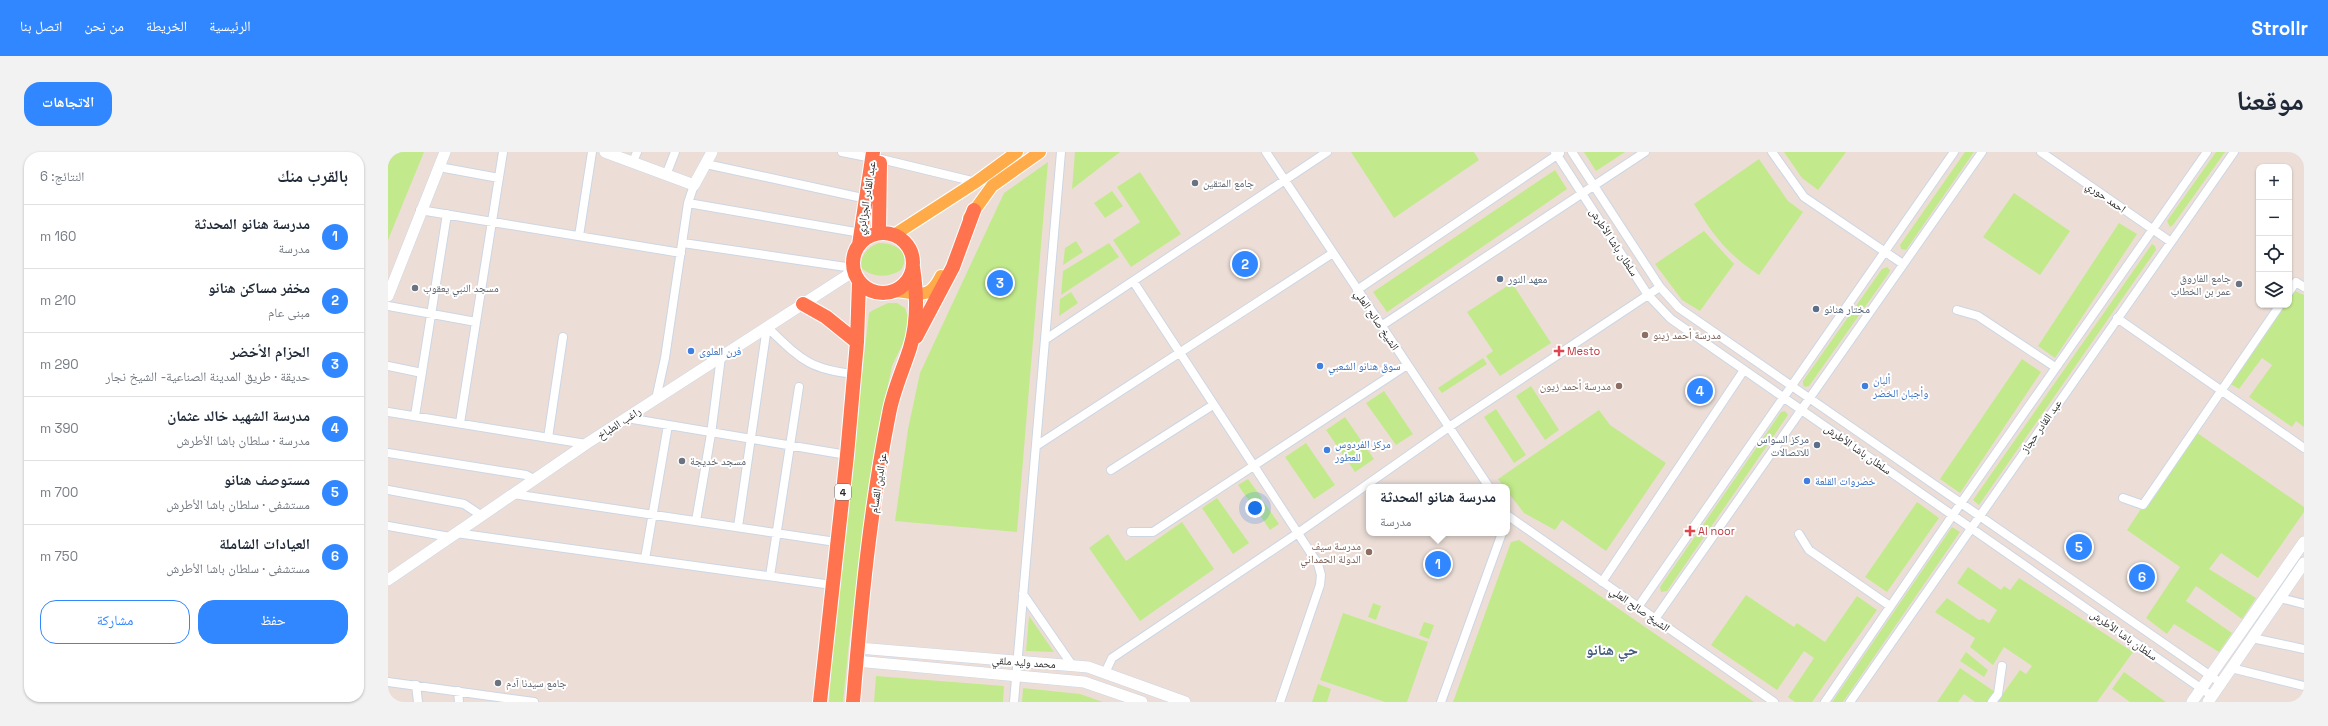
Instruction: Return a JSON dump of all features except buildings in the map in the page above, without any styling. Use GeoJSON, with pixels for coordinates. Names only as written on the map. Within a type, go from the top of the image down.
{"type":"FeatureCollection","features":[{"type":"Feature","properties":{"kind":"highway","name":"عبد القادر الجزائري"},"geometry":{"type":"LineString","coordinates":[[860,239],[877,155]]}},
{"type":"Feature","properties":{"kind":"highway","name":"عبد القادر الجزائري"},"geometry":{"type":"LineString","coordinates":[[877,155],[879,233]]}},
{"type":"Feature","properties":{"kind":"highway"},"geometry":{"type":"LineString","coordinates":[[910,348],[946,281],[974,210]]}},
{"type":"Feature","properties":{"kind":"highway"},"geometry":{"type":"LineString","coordinates":[[879,233],[894,235],[907,244],[912,255],[913,267],[907,281],[895,291],[879,293],[865,287],[856,274],[853,256],[860,239],[879,233]]}},
{"type":"Feature","properties":{"kind":"highway","name":"عز الدين القسام"},"geometry":{"type":"LineString","coordinates":[[853,702],[868,546],[888,420],[897,380],[910,348],[915,322],[916,293],[913,267]]}},
{"type":"Feature","properties":{"kind":"highway","name":"4"},"geometry":{"type":"LineString","coordinates":[[820,702],[836,542],[847,455],[857,342],[856,274]]}},
{"type":"Feature","properties":{"kind":"highway"},"geometry":{"type":"LineString","coordinates":[[803,304],[826,318],[857,342]]}},
{"type":"Feature","properties":{"kind":"main road"},"geometry":{"type":"LineString","coordinates":[[388,296],[420,210],[445,152]]}},
{"type":"Feature","properties":{"kind":"main road"},"geometry":{"type":"LineString","coordinates":[[605,152],[635,157],[666,175],[694,185],[712,152]]}},
{"type":"Feature","properties":{"kind":"main road"},"geometry":{"type":"LineString","coordinates":[[894,235],[976,182],[1017,152]]}},
{"type":"Feature","properties":{"kind":"main road"},"geometry":{"type":"LineString","coordinates":[[895,291],[928,293],[936,287],[974,210],[985,194],[999,179],[1040,152]]}},
{"type":"Feature","properties":{"kind":"main road","name":"راغب الطباخ"},"geometry":{"type":"LineString","coordinates":[[388,580],[586,444],[803,304],[856,274]]}},
{"type":"Feature","properties":{"kind":"main road"},"geometry":{"type":"LineString","coordinates":[[2192,702],[2304,542]]}},
{"type":"Feature","properties":{"kind":"main road"},"geometry":{"type":"LineString","coordinates":[[2210,699],[2304,563]]}},
{"type":"Feature","properties":{"kind":"main road","name":"محمد وليد ملقي"},"geometry":{"type":"LineString","coordinates":[[857,655],[1017,662],[1088,667],[1185,702]]}},
{"type":"Feature","properties":{"kind":"main road","name":"محمد وليد ملقي"},"geometry":{"type":"LineString","coordinates":[[857,655],[1084,682],[1142,702]]}},
{"type":"Feature","properties":{"kind":"street"},"geometry":{"type":"LineString","coordinates":[[460,423],[503,152]]}},
{"type":"Feature","properties":{"kind":"street"},"geometry":{"type":"LineString","coordinates":[[579,236],[592,152]]}},
{"type":"Feature","properties":{"kind":"street"},"geometry":{"type":"LineString","coordinates":[[666,175],[675,152]]}},
{"type":"Feature","properties":{"kind":"street"},"geometry":{"type":"LineString","coordinates":[[842,152],[877,155],[976,182]]}},
{"type":"Feature","properties":{"kind":"street"},"geometry":{"type":"LineString","coordinates":[[1014,702],[1061,152]]}},
{"type":"Feature","properties":{"kind":"street","name":"الشيخ صالح العلي"},"geometry":{"type":"LineString","coordinates":[[1266,152],[1487,484]]}},
{"type":"Feature","properties":{"kind":"street"},"geometry":{"type":"LineString","coordinates":[[1046,339],[1327,152]]}},
{"type":"Feature","properties":{"kind":"street","name":"سلطان باشا الأطرش"},"geometry":{"type":"LineString","coordinates":[[1572,152],[1660,288],[1679,308],[2221,683]]}},
{"type":"Feature","properties":{"kind":"street"},"geometry":{"type":"LineString","coordinates":[[1382,326],[1645,152]]}},
{"type":"Feature","properties":{"kind":"street"},"geometry":{"type":"LineString","coordinates":[[1772,152],[1804,197],[1903,264]]}},
{"type":"Feature","properties":{"kind":"street"},"geometry":{"type":"LineString","coordinates":[[1638,607],[1954,152]]}},
{"type":"Feature","properties":{"kind":"street"},"geometry":{"type":"LineString","coordinates":[[1655,619],[1982,152]]}},
{"type":"Feature","properties":{"kind":"street","name":"احمد حوري"},"geometry":{"type":"LineString","coordinates":[[2041,152],[2171,242]]}},
{"type":"Feature","properties":{"kind":"street","name":"عبد القادر حجاز"},"geometry":{"type":"LineString","coordinates":[[1825,702],[1952,515],[2152,228],[2207,152]]}},
{"type":"Feature","properties":{"kind":"street","name":"عبد القادر حجاز"},"geometry":{"type":"LineString","coordinates":[[1850,702],[1970,528],[2234,152]]}},
{"type":"Feature","properties":{"kind":"street"},"geometry":{"type":"LineString","coordinates":[[1357,290],[1558,153]]}},
{"type":"Feature","properties":{"kind":"street","name":"سلطان باشا الأطرش"},"geometry":{"type":"LineString","coordinates":[[1558,153],[1582,194],[1648,295],[1671,319],[2201,689],[2210,699]]}},
{"type":"Feature","properties":{"kind":"street"},"geometry":{"type":"LineString","coordinates":[[706,164],[867,199]]}},
{"type":"Feature","properties":{"kind":"street"},"geometry":{"type":"LineString","coordinates":[[439,167],[499,178]]}},
{"type":"Feature","properties":{"kind":"street"},"geometry":{"type":"LineString","coordinates":[[656,399],[683,243],[688,203],[694,185]]}},
{"type":"Feature","properties":{"kind":"street"},"geometry":{"type":"LineString","coordinates":[[688,203],[860,239]]}},
{"type":"Feature","properties":{"kind":"street"},"geometry":{"type":"LineString","coordinates":[[420,210],[681,253]]}},
{"type":"Feature","properties":{"kind":"street"},"geometry":{"type":"LineString","coordinates":[[415,416],[447,214]]}},
{"type":"Feature","properties":{"kind":"street"},"geometry":{"type":"LineString","coordinates":[[683,243],[856,274]]}},
{"type":"Feature","properties":{"kind":"street"},"geometry":{"type":"LineString","coordinates":[[1036,446],[1333,253]]}},
{"type":"Feature","properties":{"kind":"street"},"geometry":{"type":"LineString","coordinates":[[1133,281],[1318,564],[1321,575],[1320,585],[1280,702]]}},
{"type":"Feature","properties":{"kind":"street"},"geometry":{"type":"LineString","coordinates":[[2292,288],[2296,282],[2304,287]]}},
{"type":"Feature","properties":{"kind":"street"},"geometry":{"type":"LineString","coordinates":[[1368,484],[1449,427],[1660,288]]}},
{"type":"Feature","properties":{"kind":"street"},"geometry":{"type":"LineString","coordinates":[[388,306],[476,322]]}},
{"type":"Feature","properties":{"kind":"street"},"geometry":{"type":"LineString","coordinates":[[2123,498],[2143,505],[2278,308]]}},
{"type":"Feature","properties":{"kind":"street"},"geometry":{"type":"LineString","coordinates":[[1956,310],[1978,316],[2055,367]]}},
{"type":"Feature","properties":{"kind":"street"},"geometry":{"type":"LineString","coordinates":[[2117,318],[2304,448]]}},
{"type":"Feature","properties":{"kind":"street"},"geometry":{"type":"LineString","coordinates":[[767,327],[801,359],[827,371],[854,374]]}},
{"type":"Feature","properties":{"kind":"street"},"geometry":{"type":"LineString","coordinates":[[738,527],[767,327]]}},
{"type":"Feature","properties":{"kind":"street"},"geometry":{"type":"LineString","coordinates":[[548,438],[563,337]]}},
{"type":"Feature","properties":{"kind":"street"},"geometry":{"type":"LineString","coordinates":[[696,521],[712,434],[721,357]]}},
{"type":"Feature","properties":{"kind":"street"},"geometry":{"type":"LineString","coordinates":[[1131,532],[1153,532],[1407,365]]}},
{"type":"Feature","properties":{"kind":"street"},"geometry":{"type":"LineString","coordinates":[[388,366],[422,373]]}},
{"type":"Feature","properties":{"kind":"street"},"geometry":{"type":"LineString","coordinates":[[1602,582],[1744,370]]}},
{"type":"Feature","properties":{"kind":"street"},"geometry":{"type":"LineString","coordinates":[[770,576],[799,387]]}},
{"type":"Feature","properties":{"kind":"street"},"geometry":{"type":"LineString","coordinates":[[1110,470],[1213,405]]}},
{"type":"Feature","properties":{"kind":"street"},"geometry":{"type":"LineString","coordinates":[[388,412],[586,444]]}},
{"type":"Feature","properties":{"kind":"street"},"geometry":{"type":"LineString","coordinates":[[627,418],[712,434],[847,455]]}},
{"type":"Feature","properties":{"kind":"street"},"geometry":{"type":"LineString","coordinates":[[645,559],[668,425]]}},
{"type":"Feature","properties":{"kind":"street"},"geometry":{"type":"LineString","coordinates":[[388,453],[526,475],[534,479]]}},
{"type":"Feature","properties":{"kind":"street"},"geometry":{"type":"LineString","coordinates":[[1105,673],[1112,658],[1298,533],[1366,485]]}},
{"type":"Feature","properties":{"kind":"street"},"geometry":{"type":"LineString","coordinates":[[388,490],[464,504],[482,516]]}},
{"type":"Feature","properties":{"kind":"street"},"geometry":{"type":"LineString","coordinates":[[513,494],[836,542]]}},
{"type":"Feature","properties":{"kind":"street","name":"الشيخ صالح العلي"},"geometry":{"type":"LineString","coordinates":[[1510,519],[1774,702]]}},
{"type":"Feature","properties":{"kind":"street"},"geometry":{"type":"LineString","coordinates":[[388,526],[832,585]]}},
{"type":"Feature","properties":{"kind":"street"},"geometry":{"type":"LineString","coordinates":[[1799,534],[1808,550],[1890,606]]}},
{"type":"Feature","properties":{"kind":"street"},"geometry":{"type":"LineString","coordinates":[[1441,702],[1501,536]]}},
{"type":"Feature","properties":{"kind":"street"},"geometry":{"type":"LineString","coordinates":[[1023,594],[1072,665]]}},
{"type":"Feature","properties":{"kind":"street"},"geometry":{"type":"LineString","coordinates":[[2280,598],[2304,604]]}},
{"type":"Feature","properties":{"kind":"street"},"geometry":{"type":"LineString","coordinates":[[2252,638],[2304,649]]}},
{"type":"Feature","properties":{"kind":"street"},"geometry":{"type":"LineString","coordinates":[[1992,702],[1998,694],[2002,666]]}},
{"type":"Feature","properties":{"kind":"street"},"geometry":{"type":"LineString","coordinates":[[2231,668],[2304,686]]}},
{"type":"Feature","properties":{"kind":"street"},"geometry":{"type":"LineString","coordinates":[[388,682],[458,691],[497,699],[532,702]]}},
{"type":"Feature","properties":{"kind":"street"},"geometry":{"type":"LineString","coordinates":[[416,685],[418,702]]}},
{"type":"Feature","properties":{"kind":"street"},"geometry":{"type":"LineString","coordinates":[[458,691],[459,702]]}},
{"type":"Feature","properties":{"kind":"green space"},"geometry":{"type":"Polygon","coordinates":[[[388,152],[424,152],[388,240],[388,152]]]}},
{"type":"Feature","properties":{"kind":"green space"},"geometry":{"type":"Polygon","coordinates":[[[1075,152],[1120,152],[1072,189],[1075,152]]]}},
{"type":"Feature","properties":{"kind":"green space"},"geometry":{"type":"Polygon","coordinates":[[[1351,152],[1474,152],[1479,160],[1394,218],[1351,152]]]}},
{"type":"Feature","properties":{"kind":"green space"},"geometry":{"type":"Polygon","coordinates":[[[1584,152],[1625,152],[1596,171],[1584,152]]]}},
{"type":"Feature","properties":{"kind":"green space"},"geometry":{"type":"Polygon","coordinates":[[[1784,152],[1846,152],[1818,190],[1802,178],[1784,152]]]}},
{"type":"Feature","properties":{"kind":"green space"},"geometry":{"type":"Polygon","coordinates":[[[1965,152],[1974,152],[1906,250],[1901,249],[1900,245],[1965,152]]]}},
{"type":"Feature","properties":{"kind":"green space"},"geometry":{"type":"Polygon","coordinates":[[[2216,152],[2225,152],[2173,225],[2170,227],[2167,221],[2216,152]]]}},
{"type":"Feature","properties":{"kind":"green space"},"geometry":{"type":"Polygon","coordinates":[[[1759,159],[1788,201],[1803,212],[1759,275],[1738,260],[1722,244],[1694,204],[1759,159]]]}},
{"type":"Feature","properties":{"kind":"green space"},"geometry":{"type":"Polygon","coordinates":[[[1048,162],[1017,532],[895,521],[908,429],[920,373],[1004,193],[1048,162]]]}},
{"type":"Feature","properties":{"kind":"green space"},"geometry":{"type":"Polygon","coordinates":[[[1555,170],[1567,189],[1387,312],[1373,292],[1555,170]]]}},
{"type":"Feature","properties":{"kind":"green space"},"geometry":{"type":"Polygon","coordinates":[[[1140,172],[1181,234],[1131,267],[1113,240],[1140,222],[1117,187],[1140,172]]]}},
{"type":"Feature","properties":{"kind":"green space"},"geometry":{"type":"Polygon","coordinates":[[[1112,191],[1123,206],[1105,218],[1094,203],[1112,191]]]}},
{"type":"Feature","properties":{"kind":"green space"},"geometry":{"type":"Polygon","coordinates":[[[2014,193],[2070,231],[2040,275],[1983,237],[2014,193]]]}},
{"type":"Feature","properties":{"kind":"green space"},"geometry":{"type":"Polygon","coordinates":[[[2119,223],[2137,234],[2055,358],[2038,346],[2119,223]]]}},
{"type":"Feature","properties":{"kind":"green space"},"geometry":{"type":"Polygon","coordinates":[[[1704,231],[1734,264],[1700,311],[1682,300],[1655,264],[1704,231]]]}},
{"type":"Feature","properties":{"kind":"green space"},"geometry":{"type":"Polygon","coordinates":[[[1076,241],[1083,252],[1063,265],[1065,248],[1076,241]]]}},
{"type":"Feature","properties":{"kind":"green space"},"geometry":{"type":"Polygon","coordinates":[[[879,243],[891,245],[900,250],[904,258],[904,264],[901,270],[886,276],[881,276],[871,274],[861,268],[863,255],[868,249],[879,243]]]}},
{"type":"Feature","properties":{"kind":"green space"},"geometry":{"type":"Polygon","coordinates":[[[1109,243],[1119,257],[1061,295],[1063,271],[1109,243]]]}},
{"type":"Feature","properties":{"kind":"green space"},"geometry":{"type":"Polygon","coordinates":[[[2152,244],[2155,246],[2156,250],[1979,505],[1973,500],[2152,244]]]}},
{"type":"Feature","properties":{"kind":"green space"},"geometry":{"type":"Polygon","coordinates":[[[1887,267],[1890,270],[1889,273],[1809,386],[1805,387],[1803,385],[1803,381],[1882,269],[1887,267]]]}},
{"type":"Feature","properties":{"kind":"green space"},"geometry":{"type":"Polygon","coordinates":[[[1512,283],[1551,343],[1500,376],[1486,356],[1493,351],[1467,312],[1512,283]]]}},
{"type":"Feature","properties":{"kind":"green space"},"geometry":{"type":"Polygon","coordinates":[[[2293,290],[2304,295],[2304,427],[2296,421],[2292,427],[2249,397],[2272,365],[2262,358],[2239,389],[2229,383],[2281,308],[2292,308],[2293,290]]]}},
{"type":"Feature","properties":{"kind":"green space"},"geometry":{"type":"Polygon","coordinates":[[[1071,292],[1078,303],[1059,316],[1060,299],[1071,292]]]}},
{"type":"Feature","properties":{"kind":"green space"},"geometry":{"type":"Polygon","coordinates":[[[888,303],[897,303],[905,308],[911,326],[892,366],[877,438],[849,643],[843,702],[829,702],[838,585],[869,313],[888,303]]]}},
{"type":"Feature","properties":{"kind":"green space"},"geometry":{"type":"Polygon","coordinates":[[[1483,358],[1487,364],[1442,393],[1438,388],[1483,358]]]}},
{"type":"Feature","properties":{"kind":"green space"},"geometry":{"type":"Polygon","coordinates":[[[2022,359],[2041,372],[1960,493],[1940,479],[2022,359]]]}},
{"type":"Feature","properties":{"kind":"green space"},"geometry":{"type":"Polygon","coordinates":[[[1531,386],[1559,430],[1545,440],[1516,396],[1531,386]]]}},
{"type":"Feature","properties":{"kind":"green space"},"geometry":{"type":"Polygon","coordinates":[[[1384,391],[1413,434],[1396,445],[1366,403],[1384,391]]]}},
{"type":"Feature","properties":{"kind":"green space"},"geometry":{"type":"Polygon","coordinates":[[[1496,409],[1526,455],[1514,463],[1484,417],[1496,409]]]}},
{"type":"Feature","properties":{"kind":"green space"},"geometry":{"type":"Polygon","coordinates":[[[1599,410],[1610,425],[1666,463],[1606,551],[1562,520],[1555,530],[1524,513],[1510,495],[1510,484],[1502,484],[1498,479],[1599,410]]]}},
{"type":"Feature","properties":{"kind":"green space"},"geometry":{"type":"Polygon","coordinates":[[[1785,411],[1788,415],[1667,591],[1661,592],[1660,587],[1781,412],[1785,411]]]}},
{"type":"Feature","properties":{"kind":"green space"},"geometry":{"type":"Polygon","coordinates":[[[1345,417],[1374,459],[1355,472],[1326,430],[1345,417]]]}},
{"type":"Feature","properties":{"kind":"green space"},"geometry":{"type":"Polygon","coordinates":[[[2193,430],[2304,507],[2304,512],[2258,578],[2221,553],[2209,569],[2256,598],[2242,619],[2196,586],[2186,601],[2232,633],[2219,652],[2174,624],[2167,634],[2146,618],[2180,567],[2127,530],[2193,430]]]}},
{"type":"Feature","properties":{"kind":"green space"},"geometry":{"type":"Polygon","coordinates":[[[1306,443],[1335,485],[1314,499],[1285,457],[1306,443]]]}},
{"type":"Feature","properties":{"kind":"green space"},"geometry":{"type":"Polygon","coordinates":[[[1248,479],[1262,498],[1252,505],[1238,485],[1248,479]]]}},
{"type":"Feature","properties":{"kind":"green space"},"geometry":{"type":"Polygon","coordinates":[[[1217,498],[1249,543],[1233,554],[1202,508],[1217,498]]]}},
{"type":"Feature","properties":{"kind":"green space"},"geometry":{"type":"Polygon","coordinates":[[[1264,502],[1279,524],[1270,530],[1255,508],[1264,502]]]}},
{"type":"Feature","properties":{"kind":"green space"},"geometry":{"type":"Polygon","coordinates":[[[1917,502],[1939,518],[1887,592],[1865,577],[1917,502]]]}},
{"type":"Feature","properties":{"kind":"green space"},"geometry":{"type":"Polygon","coordinates":[[[1182,522],[1214,569],[1140,621],[1089,548],[1108,534],[1126,561],[1182,522]]]}},
{"type":"Feature","properties":{"kind":"green space"},"geometry":{"type":"Polygon","coordinates":[[[1952,527],[1960,532],[1843,702],[1832,702],[1952,527]]]}},
{"type":"Feature","properties":{"kind":"green space"},"geometry":{"type":"Polygon","coordinates":[[[1519,540],[1754,702],[1453,702],[1511,542],[1519,540]]]}},
{"type":"Feature","properties":{"kind":"green space"},"geometry":{"type":"Polygon","coordinates":[[[1968,567],[2001,590],[2004,586],[2010,590],[2019,578],[2133,652],[2097,702],[1997,702],[2020,670],[2026,674],[2032,666],[2004,647],[1993,665],[1970,647],[1975,638],[1935,612],[1947,598],[1979,620],[1983,619],[1989,623],[1997,610],[1957,583],[1968,567]]]}},
{"type":"Feature","properties":{"kind":"green space"},"geometry":{"type":"Polygon","coordinates":[[[1746,595],[1794,627],[1797,623],[1825,642],[1857,596],[1877,610],[1812,702],[1795,702],[1788,697],[1814,658],[1804,651],[1777,690],[1711,645],[1746,595]]]}},
{"type":"Feature","properties":{"kind":"green space"},"geometry":{"type":"Polygon","coordinates":[[[1373,603],[1381,606],[1376,620],[1368,617],[1373,603]]]}},
{"type":"Feature","properties":{"kind":"green space"},"geometry":{"type":"Polygon","coordinates":[[[1343,613],[1428,642],[1407,702],[1385,702],[1320,680],[1343,613]]]}},
{"type":"Feature","properties":{"kind":"green space"},"geometry":{"type":"Polygon","coordinates":[[[1029,616],[1054,652],[1026,651],[1029,616]]]}},
{"type":"Feature","properties":{"kind":"green space"},"geometry":{"type":"Polygon","coordinates":[[[1424,622],[1434,625],[1429,639],[1419,635],[1424,622]]]}},
{"type":"Feature","properties":{"kind":"green space"},"geometry":{"type":"Polygon","coordinates":[[[1966,652],[1988,670],[1984,677],[1960,661],[1966,652]]]}},
{"type":"Feature","properties":{"kind":"green space"},"geometry":{"type":"Polygon","coordinates":[[[1960,668],[1998,694],[1991,702],[1975,702],[1964,694],[1958,702],[1937,702],[1960,668]]]}},
{"type":"Feature","properties":{"kind":"green space"},"geometry":{"type":"Polygon","coordinates":[[[2124,672],[2166,702],[2130,702],[2112,689],[2124,672]]]}},
{"type":"Feature","properties":{"kind":"green space"},"geometry":{"type":"Polygon","coordinates":[[[876,676],[1004,686],[1003,702],[874,702],[876,676]]]}},
{"type":"Feature","properties":{"kind":"green space"},"geometry":{"type":"Polygon","coordinates":[[[1318,684],[1331,689],[1327,702],[1312,702],[1318,684]]]}},
{"type":"Feature","properties":{"kind":"green space"},"geometry":{"type":"Polygon","coordinates":[[[1023,688],[1080,694],[1103,702],[1022,702],[1023,688]]]}},
{"type":"Feature","properties":{"kind":"place","name":"جامع المتقين"},"geometry":{"type":"Point","coordinates":[1195,183]}},
{"type":"Feature","properties":{"kind":"place","name":"مخفر مساكن هنانو"},"geometry":{"type":"Point","coordinates":[1245,264]}},
{"type":"Feature","properties":{"kind":"place","name":"معهد النور"},"geometry":{"type":"Point","coordinates":[1500,279]}},
{"type":"Feature","properties":{"kind":"place","name":"الحزام الأخضر"},"geometry":{"type":"Point","coordinates":[1000,283]}},
{"type":"Feature","properties":{"kind":"place","name":"جامع الفاروق عمر بن الخطاب"},"geometry":{"type":"Point","coordinates":[2239,284]}},
{"type":"Feature","properties":{"kind":"place","name":"مسجد النبي يعقوب"},"geometry":{"type":"Point","coordinates":[415,288]}},
{"type":"Feature","properties":{"kind":"place","name":"مختار هنانو"},"geometry":{"type":"Point","coordinates":[1816,309]}},
{"type":"Feature","properties":{"kind":"place","name":"مدرسة أحمد زينو"},"geometry":{"type":"Point","coordinates":[1645,335]}},
{"type":"Feature","properties":{"kind":"place","name":"فرن العلوى"},"geometry":{"type":"Point","coordinates":[691,351]}},
{"type":"Feature","properties":{"kind":"place","name":"Mesto"},"geometry":{"type":"Point","coordinates":[1559,351]}},
{"type":"Feature","properties":{"kind":"place","name":"سوق هنانو الشعبي"},"geometry":{"type":"Point","coordinates":[1320,366]}},
{"type":"Feature","properties":{"kind":"place","name":"مدرسة أحمد زيون"},"geometry":{"type":"Point","coordinates":[1619,386]}},
{"type":"Feature","properties":{"kind":"place","name":"ألبان وأجبان الخضر"},"geometry":{"type":"Point","coordinates":[1865,386]}},
{"type":"Feature","properties":{"kind":"place","name":"مدرسة الشهيد خالد عثمان"},"geometry":{"type":"Point","coordinates":[1700,391]}},
{"type":"Feature","properties":{"kind":"place","name":"مركز السواس للاتصالات"},"geometry":{"type":"Point","coordinates":[1817,445]}},
{"type":"Feature","properties":{"kind":"place","name":"مركز الفردوس للعطور"},"geometry":{"type":"Point","coordinates":[1327,450]}},
{"type":"Feature","properties":{"kind":"place","name":"مسجد خديجة"},"geometry":{"type":"Point","coordinates":[682,461]}},
{"type":"Feature","properties":{"kind":"place","name":"خضروات القلعة"},"geometry":{"type":"Point","coordinates":[1807,481]}},
{"type":"Feature","properties":{"kind":"place","name":"Al noor"},"geometry":{"type":"Point","coordinates":[1690,531]}},
{"type":"Feature","properties":{"kind":"place","name":"مستوصف هنانو"},"geometry":{"type":"Point","coordinates":[2079,547]}},
{"type":"Feature","properties":{"kind":"place","name":"مدرسة سيف الدولة الحمداني"},"geometry":{"type":"Point","coordinates":[1369,552]}},
{"type":"Feature","properties":{"kind":"place","name":"مدرسة هنانو المحدثة"},"geometry":{"type":"Point","coordinates":[1438,564]}},
{"type":"Feature","properties":{"kind":"place","name":"العيادات الشاملة"},"geometry":{"type":"Point","coordinates":[2142,577]}},
{"type":"Feature","properties":{"kind":"place","name":"جامع سيدنا آدم"},"geometry":{"type":"Point","coordinates":[498,683]}},
{"type":"Feature","properties":{"kind":"district","name":"حي هنانو"},"geometry":{"type":"Point","coordinates":[1612,650]}}]}
